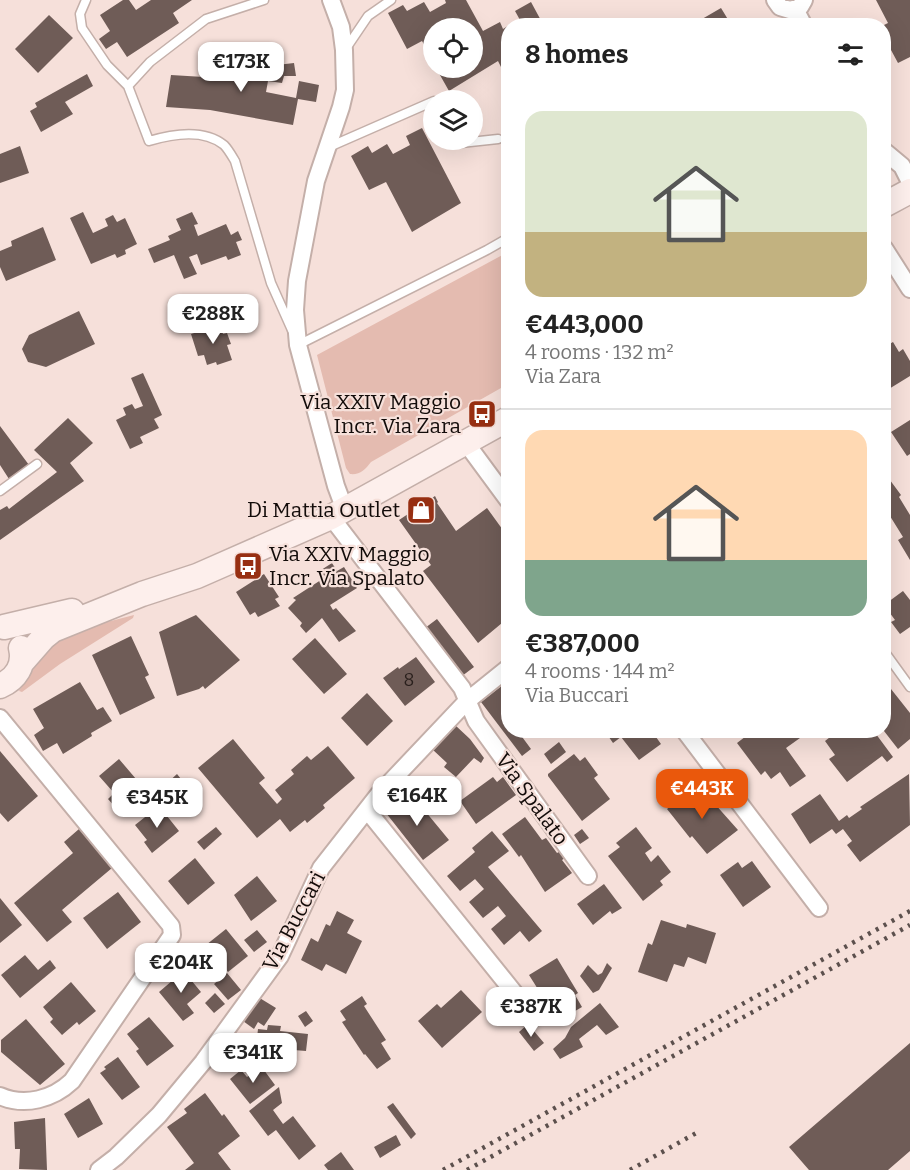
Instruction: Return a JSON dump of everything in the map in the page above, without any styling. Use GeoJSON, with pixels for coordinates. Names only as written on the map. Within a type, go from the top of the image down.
{"type":"FeatureCollection","features":[{"type":"Feature","properties":{"kind":"street","name":"Via Spalato"},"geometry":{"type":"LineString","coordinates":[[331,0],[340,27],[344,50],[345,90],[316,181],[297,281],[295,310],[298,345],[336,486],[338,513],[462,688],[476,721],[588,876]]}},
{"type":"Feature","properties":{"kind":"street"},"geometry":{"type":"LineString","coordinates":[[775,0],[784,9],[800,5]]}},
{"type":"Feature","properties":{"kind":"street"},"geometry":{"type":"LineString","coordinates":[[891,157],[902,166],[910,182]]}},
{"type":"Feature","properties":{"kind":"street"},"geometry":{"type":"LineString","coordinates":[[891,200],[910,191]]}},
{"type":"Feature","properties":{"kind":"street"},"geometry":{"type":"LineString","coordinates":[[891,259],[910,289]]}},
{"type":"Feature","properties":{"kind":"street"},"geometry":{"type":"LineString","coordinates":[[22,662],[53,630],[142,594],[197,576],[338,513],[501,423]]}},
{"type":"Feature","properties":{"kind":"street"},"geometry":{"type":"LineString","coordinates":[[466,443],[501,490]]}},
{"type":"Feature","properties":{"kind":"street"},"geometry":{"type":"LineString","coordinates":[[2,626],[142,594]]}},
{"type":"Feature","properties":{"kind":"street"},"geometry":{"type":"LineString","coordinates":[[2,626],[20,641],[23,652],[19,671],[2,686]]}},
{"type":"Feature","properties":{"kind":"street","name":"Via Buccari"},"geometry":{"type":"LineString","coordinates":[[99,1170],[116,1157],[159,1115],[203,1062],[280,956],[321,868],[379,794],[467,701],[501,674]]}},
{"type":"Feature","properties":{"kind":"street"},"geometry":{"type":"LineString","coordinates":[[0,718],[171,926],[172,935],[72,1081],[58,1093],[32,1101],[15,1101],[0,1096]]}},
{"type":"Feature","properties":{"kind":"street"},"geometry":{"type":"LineString","coordinates":[[690,738],[819,908]]}},
{"type":"Feature","properties":{"kind":"street"},"geometry":{"type":"LineString","coordinates":[[367,810],[516,995]]}},
{"type":"Feature","properties":{"kind":"lane"},"geometry":{"type":"LineString","coordinates":[[86,0],[80,14],[82,28],[107,65],[128,86],[149,141],[175,133],[207,136],[224,146],[235,161],[272,283],[298,345],[501,242]]}},
{"type":"Feature","properties":{"kind":"lane"},"geometry":{"type":"LineString","coordinates":[[128,86],[150,62],[206,20],[264,0]]}},
{"type":"Feature","properties":{"kind":"lane"},"geometry":{"type":"LineString","coordinates":[[344,50],[368,16],[391,0]]}},
{"type":"Feature","properties":{"kind":"lane"},"geometry":{"type":"LineString","coordinates":[[326,148],[423,106]]}},
{"type":"Feature","properties":{"kind":"lane"},"geometry":{"type":"LineString","coordinates":[[483,141],[498,139]]}},
{"type":"Feature","properties":{"kind":"lane"},"geometry":{"type":"LineString","coordinates":[[0,490],[37,464]]}},
{"type":"Feature","properties":{"kind":"lane"},"geometry":{"type":"LineString","coordinates":[[891,661],[910,687]]}},
{"type":"Feature","properties":{"kind":"shaded area"},"geometry":{"type":"Polygon","coordinates":[[[501,256],[501,388],[371,462],[357,474],[350,474],[346,468],[317,355],[501,256]]]}},
{"type":"Feature","properties":{"kind":"shaded area"},"geometry":{"type":"Polygon","coordinates":[[[134,615],[133,618],[60,664],[22,692],[19,691],[48,647],[60,638],[76,630],[134,615]]]}},
{"type":"Feature","properties":{"kind":"building"},"geometry":{"type":"Polygon","coordinates":[[[123,0],[129,0],[136,10],[151,0],[192,0],[173,13],[179,23],[127,57],[117,42],[106,49],[99,39],[110,31],[100,15],[123,0]]]}},
{"type":"Feature","properties":{"kind":"building"},"geometry":{"type":"Polygon","coordinates":[[[445,0],[466,0],[476,18],[423,18],[423,43],[422,41],[407,49],[388,13],[403,5],[407,11],[424,2],[430,12],[446,3],[445,0]]]}},
{"type":"Feature","properties":{"kind":"building"},"geometry":{"type":"Polygon","coordinates":[[[876,0],[910,0],[910,57],[898,63],[891,50],[891,18],[885,18],[876,0]]]}},
{"type":"Feature","properties":{"kind":"building"},"geometry":{"type":"Polygon","coordinates":[[[531,2],[540,18],[519,18],[515,11],[531,2]]]}},
{"type":"Feature","properties":{"kind":"building"},"geometry":{"type":"Polygon","coordinates":[[[721,8],[727,18],[704,18],[721,8]]]}},
{"type":"Feature","properties":{"kind":"building"},"geometry":{"type":"Polygon","coordinates":[[[49,15],[73,38],[38,73],[15,49],[49,15]]]}},
{"type":"Feature","properties":{"kind":"building"},"geometry":{"type":"Polygon","coordinates":[[[500,22],[501,67],[498,61],[483,70],[483,31],[500,22]]]}},
{"type":"Feature","properties":{"kind":"building"},"geometry":{"type":"Polygon","coordinates":[[[221,62],[260,67],[294,63],[296,76],[284,76],[282,83],[268,81],[266,92],[296,98],[299,81],[319,85],[316,102],[298,99],[293,125],[210,110],[166,107],[171,75],[220,78],[221,62]]]}},
{"type":"Feature","properties":{"kind":"building"},"geometry":{"type":"Polygon","coordinates":[[[87,74],[93,86],[65,102],[73,114],[41,132],[30,111],[37,107],[35,103],[87,74]]]}},
{"type":"Feature","properties":{"kind":"building"},"geometry":{"type":"Polygon","coordinates":[[[442,78],[470,78],[451,90],[442,78]]]}},
{"type":"Feature","properties":{"kind":"building"},"geometry":{"type":"Polygon","coordinates":[[[422,128],[423,150],[433,150],[461,203],[412,232],[386,182],[369,190],[351,156],[368,146],[372,153],[387,144],[393,154],[410,145],[406,136],[422,128]]]}},
{"type":"Feature","properties":{"kind":"building"},"geometry":{"type":"Polygon","coordinates":[[[20,146],[29,173],[0,183],[0,154],[20,146]]]}},
{"type":"Feature","properties":{"kind":"building"},"geometry":{"type":"Polygon","coordinates":[[[83,212],[93,233],[108,226],[105,219],[113,215],[117,222],[125,218],[137,244],[125,250],[126,254],[117,258],[115,254],[91,264],[70,218],[83,212]]]}},
{"type":"Feature","properties":{"kind":"building"},"geometry":{"type":"Polygon","coordinates":[[[192,212],[198,224],[194,225],[198,236],[226,224],[231,235],[238,231],[242,240],[236,242],[241,255],[228,260],[226,256],[201,265],[197,254],[189,257],[197,274],[184,279],[174,255],[154,263],[148,249],[170,240],[168,236],[181,230],[176,219],[192,212]]]}},
{"type":"Feature","properties":{"kind":"building"},"geometry":{"type":"Polygon","coordinates":[[[43,227],[56,260],[6,281],[0,267],[0,251],[12,246],[11,241],[43,227]]]}},
{"type":"Feature","properties":{"kind":"building"},"geometry":{"type":"Polygon","coordinates":[[[79,311],[95,344],[46,367],[28,362],[22,349],[29,335],[79,311]]]}},
{"type":"Feature","properties":{"kind":"building"},"geometry":{"type":"Polygon","coordinates":[[[220,325],[223,334],[227,333],[231,344],[227,345],[232,360],[217,365],[216,362],[207,365],[204,355],[198,356],[191,334],[220,325]]]}},
{"type":"Feature","properties":{"kind":"building"},"geometry":{"type":"Polygon","coordinates":[[[893,342],[899,352],[903,349],[910,361],[910,376],[891,388],[891,343],[893,342]]]}},
{"type":"Feature","properties":{"kind":"building"},"geometry":{"type":"Polygon","coordinates":[[[143,373],[162,415],[154,419],[159,428],[140,437],[143,443],[130,449],[116,420],[126,415],[123,408],[132,404],[135,409],[143,406],[131,378],[143,373]]]}},
{"type":"Feature","properties":{"kind":"building"},"geometry":{"type":"Polygon","coordinates":[[[68,418],[93,443],[70,463],[84,481],[0,540],[0,510],[7,506],[9,509],[57,472],[34,450],[68,418]]]}},
{"type":"Feature","properties":{"kind":"building"},"geometry":{"type":"Polygon","coordinates":[[[910,420],[910,454],[907,456],[891,432],[910,420]]]}},
{"type":"Feature","properties":{"kind":"building"},"geometry":{"type":"Polygon","coordinates":[[[0,426],[29,465],[9,479],[0,465],[0,426]]]}},
{"type":"Feature","properties":{"kind":"building"},"geometry":{"type":"Polygon","coordinates":[[[891,481],[901,495],[899,497],[910,515],[910,560],[898,540],[903,537],[891,518],[891,481]]]}},
{"type":"Feature","properties":{"kind":"building"},"geometry":{"type":"Polygon","coordinates":[[[435,496],[437,503],[456,531],[487,508],[501,527],[501,624],[478,643],[423,571],[431,565],[399,520],[435,496]]]}},
{"type":"Feature","properties":{"kind":"building"},"geometry":{"type":"Polygon","coordinates":[[[332,563],[337,571],[344,567],[357,588],[330,605],[333,610],[336,608],[356,631],[339,642],[322,618],[306,633],[300,626],[302,623],[288,608],[296,600],[293,598],[324,578],[318,572],[332,563]]]}},
{"type":"Feature","properties":{"kind":"building"},"geometry":{"type":"Polygon","coordinates":[[[264,574],[279,597],[275,599],[280,606],[258,617],[255,612],[250,615],[236,592],[264,574]]]}},
{"type":"Feature","properties":{"kind":"building"},"geometry":{"type":"Polygon","coordinates":[[[903,591],[910,600],[910,627],[900,634],[891,622],[895,620],[891,615],[891,600],[903,591]]]}},
{"type":"Feature","properties":{"kind":"building"},"geometry":{"type":"Polygon","coordinates":[[[196,615],[240,660],[205,689],[203,686],[177,696],[159,632],[196,615]]]}},
{"type":"Feature","properties":{"kind":"building"},"geometry":{"type":"Polygon","coordinates":[[[437,619],[474,667],[462,676],[425,628],[437,619]]]}},
{"type":"Feature","properties":{"kind":"building"},"geometry":{"type":"Polygon","coordinates":[[[131,636],[149,675],[145,677],[155,698],[120,715],[92,655],[131,636]]]}},
{"type":"Feature","properties":{"kind":"building"},"geometry":{"type":"Polygon","coordinates":[[[315,638],[347,674],[324,694],[292,659],[315,638]]]}},
{"type":"Feature","properties":{"kind":"building"},"geometry":{"type":"Polygon","coordinates":[[[416,657],[435,682],[405,706],[383,678],[416,657]]]}},
{"type":"Feature","properties":{"kind":"building"},"geometry":{"type":"Polygon","coordinates":[[[80,682],[97,710],[103,707],[112,721],[63,754],[57,743],[43,751],[34,735],[44,728],[33,709],[80,682]]]}},
{"type":"Feature","properties":{"kind":"building"},"geometry":{"type":"Polygon","coordinates":[[[501,686],[501,728],[481,702],[501,686]]]}},
{"type":"Feature","properties":{"kind":"building"},"geometry":{"type":"Polygon","coordinates":[[[891,689],[910,713],[910,739],[898,749],[889,738],[891,689]]]}},
{"type":"Feature","properties":{"kind":"building"},"geometry":{"type":"Polygon","coordinates":[[[367,693],[393,721],[367,746],[341,718],[367,693]]]}},
{"type":"Feature","properties":{"kind":"building"},"geometry":{"type":"Polygon","coordinates":[[[455,725],[470,739],[484,758],[481,763],[474,758],[456,777],[444,767],[447,763],[432,749],[455,725]]]}},
{"type":"Feature","properties":{"kind":"building"},"geometry":{"type":"Polygon","coordinates":[[[508,738],[523,738],[531,749],[522,756],[508,738]]]}},
{"type":"Feature","properties":{"kind":"building"},"geometry":{"type":"Polygon","coordinates":[[[610,738],[620,738],[613,743],[610,738]]]}},
{"type":"Feature","properties":{"kind":"building"},"geometry":{"type":"Polygon","coordinates":[[[622,738],[657,738],[661,744],[639,760],[622,738]]]}},
{"type":"Feature","properties":{"kind":"building"},"geometry":{"type":"Polygon","coordinates":[[[744,738],[800,738],[786,748],[806,776],[790,787],[780,772],[771,779],[765,771],[761,775],[737,743],[744,738]]]}},
{"type":"Feature","properties":{"kind":"building"},"geometry":{"type":"Polygon","coordinates":[[[829,738],[879,738],[893,757],[887,762],[882,756],[847,782],[829,759],[835,755],[825,741],[829,738]]]}},
{"type":"Feature","properties":{"kind":"building"},"geometry":{"type":"Polygon","coordinates":[[[233,739],[265,778],[259,783],[277,804],[282,799],[275,790],[294,774],[291,770],[307,756],[311,760],[328,746],[355,778],[323,805],[325,808],[307,823],[305,820],[290,832],[280,819],[257,838],[198,768],[233,739]]]}},
{"type":"Feature","properties":{"kind":"building"},"geometry":{"type":"Polygon","coordinates":[[[559,742],[566,752],[551,764],[544,754],[559,742]]]}},
{"type":"Feature","properties":{"kind":"building"},"geometry":{"type":"Polygon","coordinates":[[[0,751],[38,796],[8,822],[0,813],[0,751]]]}},
{"type":"Feature","properties":{"kind":"building"},"geometry":{"type":"Polygon","coordinates":[[[574,754],[580,761],[585,757],[598,775],[594,778],[610,799],[582,821],[548,776],[574,754]]]}},
{"type":"Feature","properties":{"kind":"building"},"geometry":{"type":"Polygon","coordinates":[[[119,759],[142,786],[116,808],[108,799],[114,793],[99,776],[119,759]]]}},
{"type":"Feature","properties":{"kind":"building"},"geometry":{"type":"Polygon","coordinates":[[[177,774],[185,784],[174,793],[166,784],[177,774]]]}},
{"type":"Feature","properties":{"kind":"building"},"geometry":{"type":"Polygon","coordinates":[[[909,774],[910,825],[860,862],[847,845],[852,841],[843,829],[836,834],[832,829],[810,844],[791,814],[820,794],[839,821],[847,815],[849,818],[862,809],[860,807],[909,774]]]}},
{"type":"Feature","properties":{"kind":"building"},"geometry":{"type":"Polygon","coordinates":[[[493,777],[497,782],[503,777],[516,795],[476,824],[460,801],[493,777]]]}},
{"type":"Feature","properties":{"kind":"building"},"geometry":{"type":"Polygon","coordinates":[[[698,785],[738,830],[707,854],[692,836],[690,838],[667,809],[698,785]]]}},
{"type":"Feature","properties":{"kind":"building"},"geometry":{"type":"Polygon","coordinates":[[[411,794],[449,840],[423,860],[386,813],[411,794]]]}},
{"type":"Feature","properties":{"kind":"building"},"geometry":{"type":"Polygon","coordinates":[[[159,806],[179,831],[152,853],[144,842],[147,840],[135,825],[159,806]]]}},
{"type":"Feature","properties":{"kind":"building"},"geometry":{"type":"Polygon","coordinates":[[[525,817],[542,840],[546,838],[557,853],[561,851],[566,857],[562,860],[572,873],[545,892],[521,855],[519,857],[502,834],[525,817]]]}},
{"type":"Feature","properties":{"kind":"building"},"geometry":{"type":"Polygon","coordinates":[[[216,827],[222,834],[204,850],[197,842],[216,827]]]}},
{"type":"Feature","properties":{"kind":"building"},"geometry":{"type":"Polygon","coordinates":[[[636,827],[652,848],[645,853],[651,862],[658,855],[671,872],[660,881],[663,885],[643,901],[608,856],[620,847],[616,843],[636,827]]]}},
{"type":"Feature","properties":{"kind":"building"},"geometry":{"type":"Polygon","coordinates":[[[79,829],[112,868],[62,910],[72,922],[47,942],[14,903],[73,853],[64,842],[79,829]]]}},
{"type":"Feature","properties":{"kind":"building"},"geometry":{"type":"Polygon","coordinates":[[[582,829],[589,838],[580,844],[574,835],[582,829]]]}},
{"type":"Feature","properties":{"kind":"building"},"geometry":{"type":"Polygon","coordinates":[[[492,831],[509,851],[488,867],[542,931],[529,942],[520,931],[504,945],[491,929],[506,916],[498,906],[483,918],[469,902],[484,889],[475,879],[460,891],[447,876],[475,852],[472,848],[492,831]]]}},
{"type":"Feature","properties":{"kind":"building"},"geometry":{"type":"Polygon","coordinates":[[[195,858],[215,883],[188,905],[168,881],[195,858]]]}},
{"type":"Feature","properties":{"kind":"building"},"geometry":{"type":"Polygon","coordinates":[[[752,861],[771,887],[743,907],[720,875],[738,862],[742,868],[752,861]]]}},
{"type":"Feature","properties":{"kind":"building"},"geometry":{"type":"Polygon","coordinates":[[[257,876],[277,901],[251,921],[234,895],[257,876]]]}},
{"type":"Feature","properties":{"kind":"building"},"geometry":{"type":"Polygon","coordinates":[[[604,884],[622,908],[612,914],[610,911],[593,925],[577,904],[604,884]]]}},
{"type":"Feature","properties":{"kind":"building"},"geometry":{"type":"Polygon","coordinates":[[[118,892],[141,922],[107,949],[83,918],[118,892]]]}},
{"type":"Feature","properties":{"kind":"building"},"geometry":{"type":"Polygon","coordinates":[[[0,898],[22,925],[0,943],[0,898]]]}},
{"type":"Feature","properties":{"kind":"building"},"geometry":{"type":"Polygon","coordinates":[[[337,911],[354,920],[347,933],[362,941],[346,974],[326,964],[322,971],[301,960],[311,938],[318,942],[326,924],[330,926],[337,911]]]}},
{"type":"Feature","properties":{"kind":"building"},"geometry":{"type":"Polygon","coordinates":[[[661,920],[686,928],[687,924],[716,933],[706,964],[688,957],[684,967],[674,964],[667,982],[638,972],[648,943],[652,945],[661,920]]]}},
{"type":"Feature","properties":{"kind":"building"},"geometry":{"type":"Polygon","coordinates":[[[226,929],[248,956],[228,972],[206,945],[226,929]]]}},
{"type":"Feature","properties":{"kind":"building"},"geometry":{"type":"Polygon","coordinates":[[[257,930],[267,942],[254,952],[244,940],[257,930]]]}},
{"type":"Feature","properties":{"kind":"building"},"geometry":{"type":"Polygon","coordinates":[[[25,955],[38,970],[50,960],[56,968],[20,998],[1,975],[25,955]]]}},
{"type":"Feature","properties":{"kind":"building"},"geometry":{"type":"Polygon","coordinates":[[[557,958],[578,993],[575,995],[582,1007],[558,1021],[529,975],[557,958]]]}},
{"type":"Feature","properties":{"kind":"building"},"geometry":{"type":"Polygon","coordinates":[[[607,963],[612,968],[599,990],[593,993],[580,976],[588,965],[598,975],[602,973],[607,963]]]}},
{"type":"Feature","properties":{"kind":"building"},"geometry":{"type":"Polygon","coordinates":[[[181,968],[201,992],[187,1004],[194,1013],[183,1021],[159,992],[173,980],[170,977],[181,968]]]}},
{"type":"Feature","properties":{"kind":"building"},"geometry":{"type":"Polygon","coordinates":[[[227,973],[241,990],[228,1000],[214,984],[227,973]]]}},
{"type":"Feature","properties":{"kind":"building"},"geometry":{"type":"Polygon","coordinates":[[[71,982],[96,1011],[79,1025],[77,1022],[62,1035],[50,1022],[53,1019],[43,1007],[71,982]]]}},
{"type":"Feature","properties":{"kind":"building"},"geometry":{"type":"Polygon","coordinates":[[[461,990],[482,1012],[442,1048],[418,1021],[437,1004],[441,1008],[461,990]]]}},
{"type":"Feature","properties":{"kind":"building"},"geometry":{"type":"Polygon","coordinates":[[[215,993],[225,1004],[214,1013],[205,1003],[215,993]]]}},
{"type":"Feature","properties":{"kind":"building"},"geometry":{"type":"Polygon","coordinates":[[[362,996],[367,1004],[364,1006],[386,1040],[381,1043],[391,1059],[377,1069],[364,1055],[342,1022],[346,1020],[340,1011],[362,996]]]}},
{"type":"Feature","properties":{"kind":"building"},"geometry":{"type":"Polygon","coordinates":[[[258,997],[276,1008],[264,1026],[258,1022],[254,1029],[243,1021],[258,997]]]}},
{"type":"Feature","properties":{"kind":"building"},"geometry":{"type":"Polygon","coordinates":[[[600,1003],[619,1027],[606,1035],[597,1025],[579,1039],[583,1047],[560,1059],[553,1049],[565,1038],[571,1027],[600,1003]]]}},
{"type":"Feature","properties":{"kind":"building"},"geometry":{"type":"Polygon","coordinates":[[[306,1011],[313,1021],[305,1027],[298,1016],[306,1011]]]}},
{"type":"Feature","properties":{"kind":"building"},"geometry":{"type":"Polygon","coordinates":[[[149,1017],[174,1046],[147,1066],[136,1051],[139,1049],[127,1034],[149,1017]]]}},
{"type":"Feature","properties":{"kind":"building"},"geometry":{"type":"Polygon","coordinates":[[[26,1019],[65,1064],[40,1085],[1,1052],[1,1040],[26,1019]]]}},
{"type":"Feature","properties":{"kind":"building"},"geometry":{"type":"Polygon","coordinates":[[[528,1024],[544,1043],[534,1051],[519,1032],[528,1024]]]}},
{"type":"Feature","properties":{"kind":"building"},"geometry":{"type":"Polygon","coordinates":[[[268,1025],[281,1026],[280,1031],[308,1034],[306,1051],[256,1047],[258,1029],[267,1030],[268,1025]]]}},
{"type":"Feature","properties":{"kind":"building"},"geometry":{"type":"Polygon","coordinates":[[[910,1043],[910,1151],[888,1170],[809,1170],[789,1147],[910,1043]]]}},
{"type":"Feature","properties":{"kind":"building"},"geometry":{"type":"Polygon","coordinates":[[[118,1057],[140,1087],[122,1100],[100,1073],[106,1069],[104,1067],[118,1057]]]}},
{"type":"Feature","properties":{"kind":"building"},"geometry":{"type":"Polygon","coordinates":[[[261,1066],[275,1085],[250,1104],[230,1079],[241,1070],[247,1077],[261,1066]]]}},
{"type":"Feature","properties":{"kind":"building"},"geometry":{"type":"Polygon","coordinates":[[[279,1087],[282,1103],[273,1110],[283,1124],[293,1116],[316,1146],[299,1160],[276,1130],[268,1136],[249,1111],[279,1087]]]}},
{"type":"Feature","properties":{"kind":"building"},"geometry":{"type":"Polygon","coordinates":[[[205,1093],[240,1136],[218,1153],[231,1170],[185,1170],[194,1163],[167,1127],[187,1113],[184,1109],[205,1093]]]}},
{"type":"Feature","properties":{"kind":"building"},"geometry":{"type":"Polygon","coordinates":[[[89,1098],[103,1124],[78,1138],[64,1114],[89,1098]]]}},
{"type":"Feature","properties":{"kind":"building"},"geometry":{"type":"Polygon","coordinates":[[[393,1103],[416,1134],[411,1139],[387,1107],[393,1103]]]}},
{"type":"Feature","properties":{"kind":"building"},"geometry":{"type":"Polygon","coordinates":[[[45,1118],[47,1170],[19,1169],[20,1149],[15,1149],[14,1122],[45,1118]]]}},
{"type":"Feature","properties":{"kind":"building"},"geometry":{"type":"Polygon","coordinates":[[[396,1135],[401,1145],[380,1158],[374,1147],[396,1135]]]}},
{"type":"Feature","properties":{"kind":"building"},"geometry":{"type":"Polygon","coordinates":[[[341,1152],[354,1170],[328,1170],[324,1165],[341,1152]]]}},
{"type":"Feature","properties":{"kind":"railway"},"geometry":{"type":"LineString","coordinates":[[443,1170],[910,911]]}},
{"type":"Feature","properties":{"kind":"railway"},"geometry":{"type":"LineString","coordinates":[[467,1170],[910,925]]}},
{"type":"Feature","properties":{"kind":"railway"},"geometry":{"type":"LineString","coordinates":[[630,1170],[698,1132]]}},
{"type":"Feature","properties":{"kind":"place","name":"Via XXIV Maggio Incr. Via Zara"},"geometry":{"type":"Point","coordinates":[482,414]}},
{"type":"Feature","properties":{"kind":"place","name":"Di Mattia Outlet"},"geometry":{"type":"Point","coordinates":[421,510]}},
{"type":"Feature","properties":{"kind":"place","name":"Via XXIV Maggio Incr. Via Spalato"},"geometry":{"type":"Point","coordinates":[248,566]}}]}
